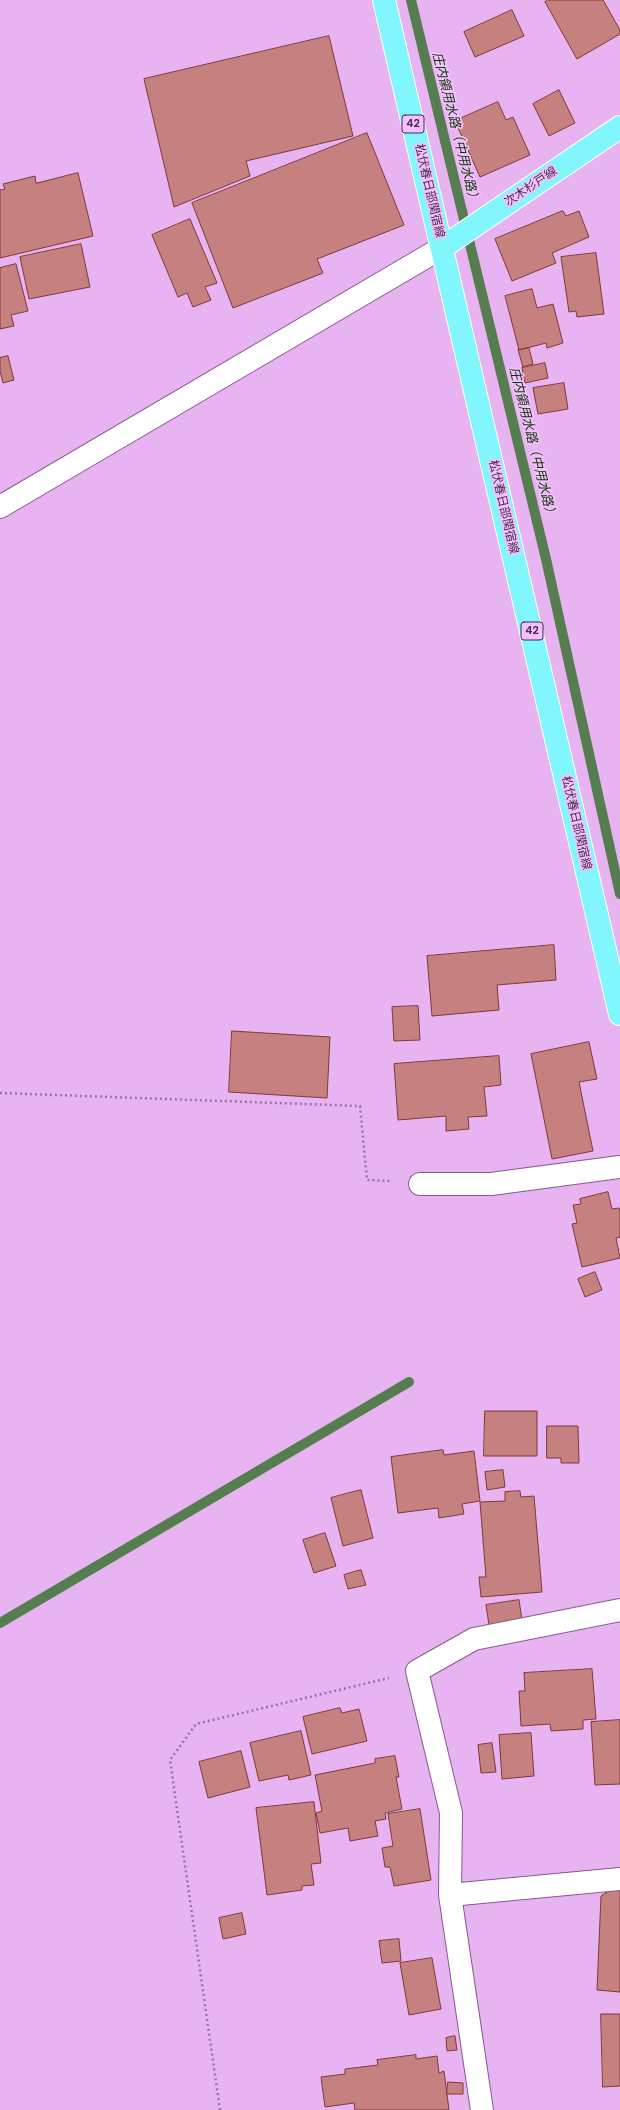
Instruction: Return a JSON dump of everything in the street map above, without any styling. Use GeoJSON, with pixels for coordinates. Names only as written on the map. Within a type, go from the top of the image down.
{"type":"FeatureCollection","features":[{"type":"Feature","properties":{"kind":"main road","name":"松伏春日部関宿線"},"geometry":{"type":"LineString","coordinates":[[384,0],[443,247],[620,1014]]}},
{"type":"Feature","properties":{"kind":"main road","name":"次木杉戸線"},"geometry":{"type":"LineString","coordinates":[[443,247],[620,127]]}},
{"type":"Feature","properties":{"kind":"street"},"geometry":{"type":"LineString","coordinates":[[0,507],[443,247]]}},
{"type":"Feature","properties":{"kind":"street"},"geometry":{"type":"LineString","coordinates":[[420,1184],[491,1184],[620,1167]]}},
{"type":"Feature","properties":{"kind":"street"},"geometry":{"type":"LineString","coordinates":[[482,2110],[450,1895],[451,1813],[417,1671],[474,1639],[620,1610]]}},
{"type":"Feature","properties":{"kind":"street"},"geometry":{"type":"LineString","coordinates":[[450,1895],[620,1880]]}},
{"type":"Feature","properties":{"kind":"path"},"geometry":{"type":"LineString","coordinates":[[0,1093],[360,1106],[367,1180],[420,1184]]}},
{"type":"Feature","properties":{"kind":"path"},"geometry":{"type":"LineString","coordinates":[[220,2110],[170,1760],[196,1724],[417,1671]]}},
{"type":"Feature","properties":{"kind":"building"},"geometry":{"type":"Polygon","coordinates":[[[548,0],[603,0],[620,30],[620,34],[577,59],[545,2],[548,0]]]}},
{"type":"Feature","properties":{"kind":"building"},"geometry":{"type":"Polygon","coordinates":[[[512,10],[524,36],[475,57],[464,32],[512,10]]]}},
{"type":"Feature","properties":{"kind":"building"},"geometry":{"type":"Polygon","coordinates":[[[329,36],[353,136],[246,161],[250,176],[174,207],[144,79],[329,36]]]}},
{"type":"Feature","properties":{"kind":"building"},"geometry":{"type":"Polygon","coordinates":[[[559,90],[575,123],[549,136],[533,104],[559,90]]]}},
{"type":"Feature","properties":{"kind":"building"},"geometry":{"type":"Polygon","coordinates":[[[498,102],[506,120],[513,117],[530,155],[480,177],[455,121],[498,102]]]}},
{"type":"Feature","properties":{"kind":"building"},"geometry":{"type":"Polygon","coordinates":[[[367,133],[404,225],[317,259],[323,273],[233,308],[192,203],[367,133]]]}},
{"type":"Feature","properties":{"kind":"building"},"geometry":{"type":"Polygon","coordinates":[[[78,173],[93,236],[0,258],[0,190],[5,189],[3,184],[35,176],[36,183],[78,173]]]}},
{"type":"Feature","properties":{"kind":"building"},"geometry":{"type":"Polygon","coordinates":[[[563,211],[566,216],[579,211],[589,237],[552,253],[556,263],[512,281],[495,239],[563,211]]]}},
{"type":"Feature","properties":{"kind":"building"},"geometry":{"type":"Polygon","coordinates":[[[190,219],[217,283],[205,287],[211,300],[193,307],[187,293],[178,297],[152,235],[190,219]]]}},
{"type":"Feature","properties":{"kind":"building"},"geometry":{"type":"Polygon","coordinates":[[[81,244],[90,287],[29,299],[20,257],[81,244]]]}},
{"type":"Feature","properties":{"kind":"building"},"geometry":{"type":"Polygon","coordinates":[[[596,253],[604,314],[577,317],[576,311],[569,312],[561,257],[596,253]]]}},
{"type":"Feature","properties":{"kind":"building"},"geometry":{"type":"Polygon","coordinates":[[[16,264],[28,311],[11,315],[14,326],[0,329],[0,268],[16,264]]]}},
{"type":"Feature","properties":{"kind":"building"},"geometry":{"type":"Polygon","coordinates":[[[532,289],[537,308],[553,304],[563,343],[547,348],[546,343],[519,350],[505,296],[532,289]]]}},
{"type":"Feature","properties":{"kind":"building"},"geometry":{"type":"Polygon","coordinates":[[[529,348],[533,364],[523,367],[518,350],[529,348]]]}},
{"type":"Feature","properties":{"kind":"building"},"geometry":{"type":"Polygon","coordinates":[[[8,356],[14,380],[3,383],[0,371],[0,358],[8,356]]]}},
{"type":"Feature","properties":{"kind":"building"},"geometry":{"type":"Polygon","coordinates":[[[545,363],[548,378],[525,383],[522,368],[545,363]]]}},
{"type":"Feature","properties":{"kind":"building"},"geometry":{"type":"Polygon","coordinates":[[[564,383],[568,409],[538,414],[533,388],[564,383]]]}},
{"type":"Feature","properties":{"kind":"building"},"geometry":{"type":"Polygon","coordinates":[[[554,945],[556,980],[497,985],[499,1010],[432,1016],[427,956],[554,945]]]}},
{"type":"Feature","properties":{"kind":"building"},"geometry":{"type":"Polygon","coordinates":[[[418,1006],[420,1040],[394,1041],[392,1007],[418,1006]]]}},
{"type":"Feature","properties":{"kind":"building"},"geometry":{"type":"Polygon","coordinates":[[[232,1031],[330,1037],[327,1098],[229,1092],[232,1031]]]}},
{"type":"Feature","properties":{"kind":"building"},"geometry":{"type":"Polygon","coordinates":[[[589,1042],[597,1079],[579,1082],[593,1151],[552,1159],[531,1054],[589,1042]]]}},
{"type":"Feature","properties":{"kind":"building"},"geometry":{"type":"Polygon","coordinates":[[[499,1056],[501,1085],[484,1087],[487,1116],[468,1117],[469,1129],[446,1131],[446,1116],[398,1120],[394,1064],[499,1056]]]}},
{"type":"Feature","properties":{"kind":"building"},"geometry":{"type":"Polygon","coordinates":[[[608,1192],[612,1209],[619,1208],[620,1212],[620,1237],[616,1238],[620,1258],[582,1267],[572,1224],[577,1223],[573,1205],[581,1204],[580,1199],[608,1192]]]}},
{"type":"Feature","properties":{"kind":"building"},"geometry":{"type":"Polygon","coordinates":[[[595,1272],[602,1290],[585,1297],[578,1279],[595,1272]]]}},
{"type":"Feature","properties":{"kind":"building"},"geometry":{"type":"Polygon","coordinates":[[[485,1411],[537,1411],[537,1456],[484,1456],[485,1411]]]}},
{"type":"Feature","properties":{"kind":"building"},"geometry":{"type":"Polygon","coordinates":[[[547,1426],[578,1426],[579,1463],[561,1463],[561,1458],[547,1458],[547,1426]]]}},
{"type":"Feature","properties":{"kind":"building"},"geometry":{"type":"Polygon","coordinates":[[[443,1450],[444,1455],[474,1451],[480,1501],[462,1504],[464,1514],[439,1518],[438,1508],[398,1513],[391,1457],[443,1450]]]}},
{"type":"Feature","properties":{"kind":"building"},"geometry":{"type":"Polygon","coordinates":[[[503,1470],[505,1487],[487,1490],[485,1472],[503,1470]]]}},
{"type":"Feature","properties":{"kind":"building"},"geometry":{"type":"Polygon","coordinates":[[[361,1490],[373,1538],[343,1546],[331,1498],[361,1490]]]}},
{"type":"Feature","properties":{"kind":"building"},"geometry":{"type":"Polygon","coordinates":[[[520,1491],[521,1497],[534,1496],[542,1592],[481,1597],[479,1577],[486,1577],[480,1502],[505,1501],[505,1492],[520,1491]]]}},
{"type":"Feature","properties":{"kind":"building"},"geometry":{"type":"Polygon","coordinates":[[[325,1533],[336,1566],[314,1573],[303,1540],[325,1533]]]}},
{"type":"Feature","properties":{"kind":"building"},"geometry":{"type":"Polygon","coordinates":[[[361,1570],[366,1585],[348,1589],[344,1575],[361,1570]]]}},
{"type":"Feature","properties":{"kind":"building"},"geometry":{"type":"Polygon","coordinates":[[[519,1600],[522,1620],[489,1625],[486,1605],[519,1600]]]}},
{"type":"Feature","properties":{"kind":"building"},"geometry":{"type":"Polygon","coordinates":[[[592,1669],[596,1719],[583,1720],[583,1729],[551,1731],[550,1724],[521,1726],[519,1691],[525,1691],[524,1673],[592,1669]]]}},
{"type":"Feature","properties":{"kind":"building"},"geometry":{"type":"Polygon","coordinates":[[[340,1708],[342,1713],[359,1709],[367,1741],[312,1754],[303,1717],[340,1708]]]}},
{"type":"Feature","properties":{"kind":"building"},"geometry":{"type":"Polygon","coordinates":[[[620,1720],[620,1784],[595,1785],[591,1722],[620,1720]]]}},
{"type":"Feature","properties":{"kind":"building"},"geometry":{"type":"Polygon","coordinates":[[[301,1731],[311,1775],[289,1780],[288,1775],[259,1781],[250,1743],[301,1731]]]}},
{"type":"Feature","properties":{"kind":"building"},"geometry":{"type":"Polygon","coordinates":[[[531,1733],[534,1776],[502,1779],[499,1735],[531,1733]]]}},
{"type":"Feature","properties":{"kind":"building"},"geometry":{"type":"Polygon","coordinates":[[[492,1743],[496,1772],[481,1773],[478,1745],[492,1743]]]}},
{"type":"Feature","properties":{"kind":"building"},"geometry":{"type":"Polygon","coordinates":[[[241,1751],[250,1787],[208,1798],[199,1762],[241,1751]]]}},
{"type":"Feature","properties":{"kind":"building"},"geometry":{"type":"Polygon","coordinates":[[[395,1756],[399,1777],[396,1777],[402,1809],[385,1813],[386,1819],[375,1821],[378,1836],[350,1841],[348,1828],[320,1833],[316,1813],[322,1811],[315,1775],[375,1763],[375,1759],[395,1756]]]}},
{"type":"Feature","properties":{"kind":"building"},"geometry":{"type":"Polygon","coordinates":[[[314,1802],[321,1863],[311,1864],[314,1885],[302,1886],[302,1890],[267,1895],[256,1808],[314,1802]]]}},
{"type":"Feature","properties":{"kind":"building"},"geometry":{"type":"Polygon","coordinates":[[[420,1809],[431,1880],[394,1886],[390,1867],[385,1867],[382,1848],[393,1846],[388,1814],[420,1809]]]}},
{"type":"Feature","properties":{"kind":"building"},"geometry":{"type":"Polygon","coordinates":[[[620,1889],[620,1992],[597,1990],[601,1896],[610,1890],[620,1889]]]}},
{"type":"Feature","properties":{"kind":"building"},"geometry":{"type":"Polygon","coordinates":[[[242,1913],[246,1934],[223,1939],[219,1918],[242,1913]]]}},
{"type":"Feature","properties":{"kind":"building"},"geometry":{"type":"Polygon","coordinates":[[[399,1939],[401,1961],[382,1963],[379,1941],[399,1939]]]}},
{"type":"Feature","properties":{"kind":"building"},"geometry":{"type":"Polygon","coordinates":[[[432,1958],[441,2009],[409,2015],[400,1963],[432,1958]]]}},
{"type":"Feature","properties":{"kind":"building"},"geometry":{"type":"Polygon","coordinates":[[[601,2014],[620,2014],[620,2086],[603,2087],[601,2014]]]}},
{"type":"Feature","properties":{"kind":"building"},"geometry":{"type":"Polygon","coordinates":[[[455,2036],[457,2050],[447,2051],[446,2038],[455,2036]]]}},
{"type":"Feature","properties":{"kind":"building"},"geometry":{"type":"Polygon","coordinates":[[[416,2055],[416,2059],[437,2056],[439,2073],[444,2071],[449,2110],[355,2110],[354,2103],[325,2107],[321,2077],[345,2074],[345,2069],[378,2065],[377,2060],[416,2055]]]}},
{"type":"Feature","properties":{"kind":"building"},"geometry":{"type":"Polygon","coordinates":[[[448,2082],[463,2083],[463,2094],[447,2094],[448,2082]]]}},
{"type":"Feature","properties":{"kind":"waterway","name":"庄内領用水路（中用水路）"},"geometry":{"type":"LineString","coordinates":[[411,0],[546,559],[620,894]]}},
{"type":"Feature","properties":{"kind":"waterway"},"geometry":{"type":"LineString","coordinates":[[0,1623],[409,1382]]}}]}
